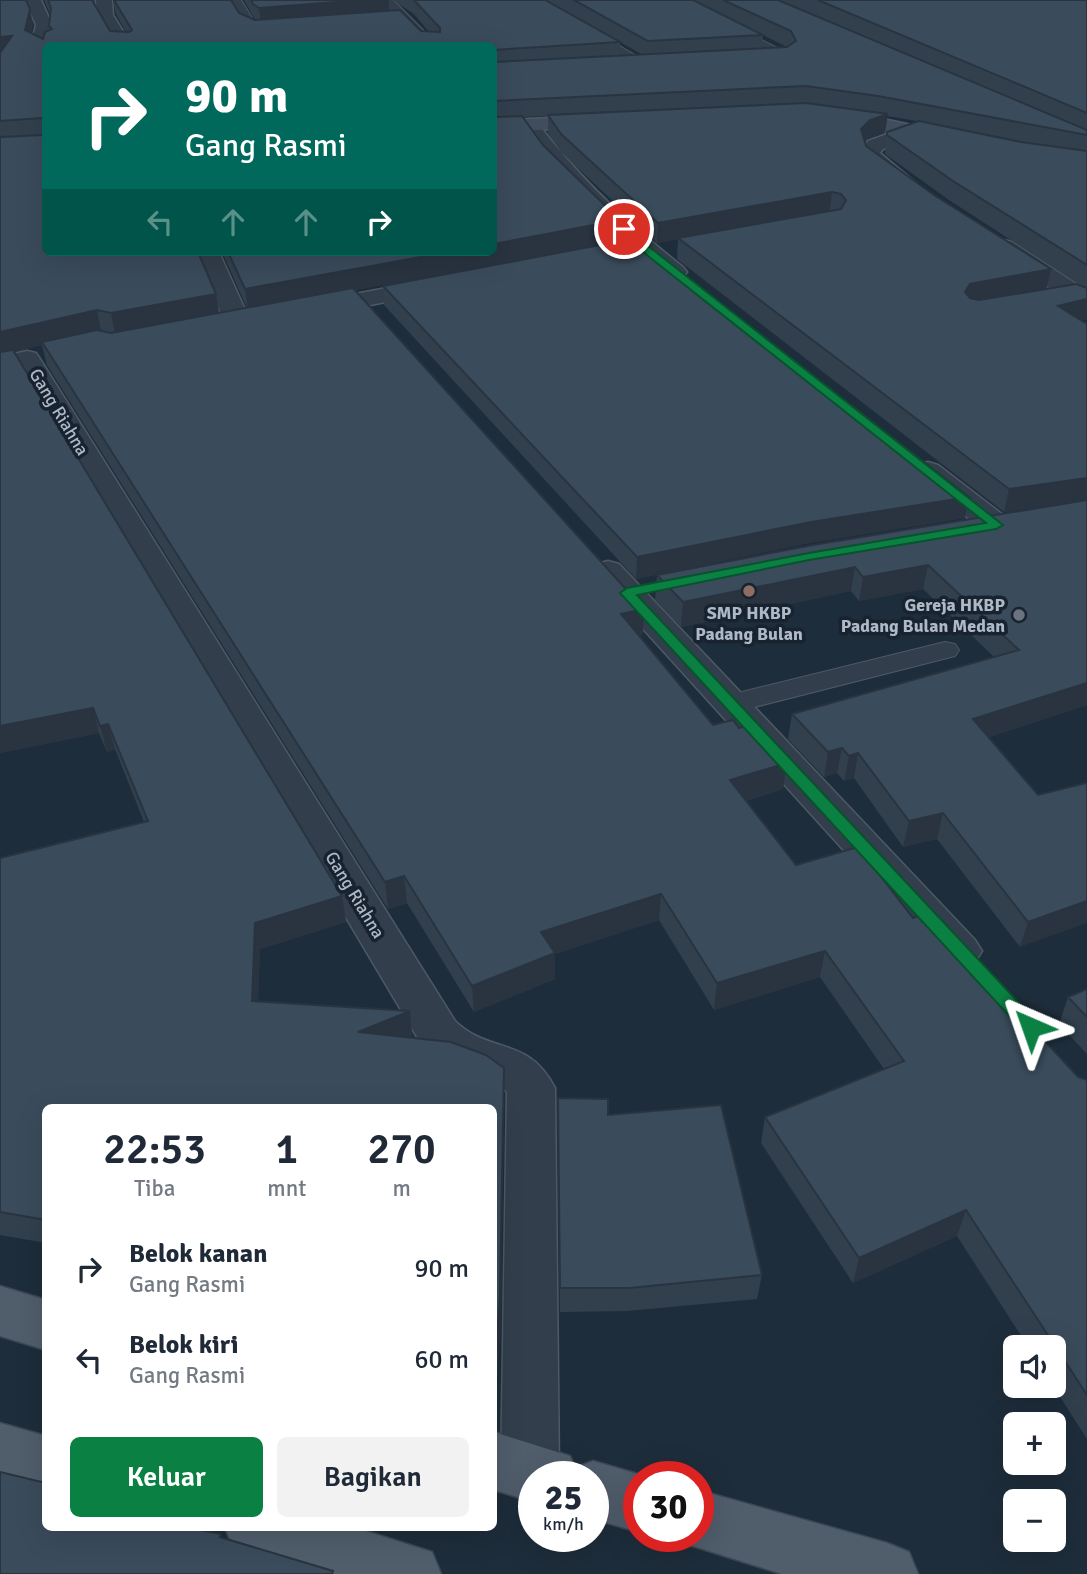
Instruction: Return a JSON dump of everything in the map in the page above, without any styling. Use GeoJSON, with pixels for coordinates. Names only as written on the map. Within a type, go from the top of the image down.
{"type":"FeatureCollection","features":[{"type":"Feature","properties":{"kind":"main road"},"geometry":{"type":"LineString","coordinates":[[0,1311],[42,1324]]}},
{"type":"Feature","properties":{"kind":"main road"},"geometry":{"type":"LineString","coordinates":[[0,1452],[42,1464]]}},
{"type":"Feature","properties":{"kind":"main road"},"geometry":{"type":"LineString","coordinates":[[714,1525],[887,1574]]}},
{"type":"Feature","properties":{"kind":"main road"},"geometry":{"type":"LineString","coordinates":[[265,1531],[410,1574]]}},
{"type":"Feature","properties":{"kind":"street"},"geometry":{"type":"LineString","coordinates":[[33,0],[44,25],[42,47]]}},
{"type":"Feature","properties":{"kind":"street"},"geometry":{"type":"LineString","coordinates":[[104,0],[105,15],[122,42]]}},
{"type":"Feature","properties":{"kind":"street"},"geometry":{"type":"LineString","coordinates":[[816,113],[860,118],[965,142]]}},
{"type":"Feature","properties":{"kind":"street"},"geometry":{"type":"LineString","coordinates":[[497,127],[625,120]]}},
{"type":"Feature","properties":{"kind":"street"},"geometry":{"type":"LineString","coordinates":[[529,125],[552,158],[647,250],[694,288]]}},
{"type":"Feature","properties":{"kind":"street"},"geometry":{"type":"LineString","coordinates":[[912,131],[875,145],[870,153],[880,165],[921,194]]}},
{"type":"Feature","properties":{"kind":"street"},"geometry":{"type":"LineString","coordinates":[[984,235],[1081,298]]}},
{"type":"Feature","properties":{"kind":"street"},"geometry":{"type":"LineString","coordinates":[[615,251],[679,249]]}},
{"type":"Feature","properties":{"kind":"street"},"geometry":{"type":"LineString","coordinates":[[209,256],[238,323]]}},
{"type":"Feature","properties":{"kind":"street"},"geometry":{"type":"LineString","coordinates":[[288,314],[456,282]]}},
{"type":"Feature","properties":{"kind":"street"},"geometry":{"type":"LineString","coordinates":[[1037,300],[1081,298]]}},
{"type":"Feature","properties":{"kind":"street"},"geometry":{"type":"LineString","coordinates":[[363,300],[390,330]]}},
{"type":"Feature","properties":{"kind":"street"},"geometry":{"type":"LineString","coordinates":[[213,328],[263,319]]}},
{"type":"Feature","properties":{"kind":"street","name":"Gang Riahna"},"geometry":{"type":"LineString","coordinates":[[26,359],[405,976],[428,1019],[446,1044],[514,1067],[531,1088],[524,1461]]}},
{"type":"Feature","properties":{"kind":"street"},"geometry":{"type":"LineString","coordinates":[[910,457],[1009,523],[956,532]]}},
{"type":"Feature","properties":{"kind":"street"},"geometry":{"type":"LineString","coordinates":[[582,542],[984,977]]}},
{"type":"Feature","properties":{"kind":"street"},"geometry":{"type":"LineString","coordinates":[[627,593],[666,585]]}},
{"type":"Feature","properties":{"kind":"lane"},"geometry":{"type":"LineString","coordinates":[[234,0],[253,29],[298,28]]}},
{"type":"Feature","properties":{"kind":"lane"},"geometry":{"type":"LineString","coordinates":[[386,0],[428,42]]}},
{"type":"Feature","properties":{"kind":"lane"},"geometry":{"type":"LineString","coordinates":[[530,0],[654,66],[619,67]]}},
{"type":"Feature","properties":{"kind":"lane"},"geometry":{"type":"LineString","coordinates":[[672,0],[786,56],[781,59],[752,61]]}},
{"type":"Feature","properties":{"kind":"lane"},"geometry":{"type":"LineString","coordinates":[[380,21],[407,19]]}},
{"type":"Feature","properties":{"kind":"lane"},"geometry":{"type":"LineString","coordinates":[[731,704],[945,650]]}},
{"type":"Feature","properties":{"kind":"building"},"geometry":{"type":"Polygon","coordinates":[[[0,0],[26,0],[30,9],[25,30],[43,39],[45,32],[52,29],[49,26],[51,8],[48,0],[92,0],[110,31],[132,30],[114,0],[231,0],[239,13],[255,20],[400,10],[421,31],[440,32],[440,28],[414,0],[545,0],[620,42],[497,50],[497,42],[42,42],[42,118],[0,121],[0,53],[12,36],[0,37],[0,0]]]}},
{"type":"Feature","properties":{"kind":"building"},"geometry":{"type":"Polygon","coordinates":[[[251,0],[363,0],[259,8],[251,0]]]}},
{"type":"Feature","properties":{"kind":"building"},"geometry":{"type":"Polygon","coordinates":[[[574,0],[693,0],[763,35],[648,41],[574,0]]]}},
{"type":"Feature","properties":{"kind":"building"},"geometry":{"type":"Polygon","coordinates":[[[723,0],[778,0],[1087,130],[1087,135],[878,96],[806,86],[497,101],[497,62],[787,47],[796,41],[791,31],[723,0]]]}},
{"type":"Feature","properties":{"kind":"building"},"geometry":{"type":"Polygon","coordinates":[[[818,0],[1087,0],[1087,113],[818,0]]]}},
{"type":"Feature","properties":{"kind":"building"},"geometry":{"type":"Polygon","coordinates":[[[806,103],[888,114],[870,120],[861,129],[866,146],[934,195],[1051,269],[970,284],[965,292],[970,298],[979,300],[1076,284],[1087,288],[1087,299],[1058,306],[1087,324],[1087,478],[1009,489],[678,238],[841,209],[846,200],[841,194],[832,192],[658,223],[561,134],[548,115],[806,103]]]}},
{"type":"Feature","properties":{"kind":"building"},"geometry":{"type":"Polygon","coordinates":[[[522,116],[543,145],[620,220],[497,243],[497,117],[522,116]]]}},
{"type":"Feature","properties":{"kind":"building"},"geometry":{"type":"Polygon","coordinates":[[[919,121],[1021,142],[1087,151],[1087,265],[953,181],[887,135],[887,132],[919,121]]]}},
{"type":"Feature","properties":{"kind":"building"},"geometry":{"type":"Polygon","coordinates":[[[42,135],[42,256],[200,256],[216,294],[111,313],[97,310],[0,332],[0,137],[42,135]]]}},
{"type":"Feature","properties":{"kind":"building"},"geometry":{"type":"Polygon","coordinates":[[[637,238],[969,497],[811,522],[637,557],[383,286],[637,238]]]}},
{"type":"Feature","properties":{"kind":"building"},"geometry":{"type":"Polygon","coordinates":[[[230,256],[426,256],[245,289],[230,256]]]}},
{"type":"Feature","properties":{"kind":"building"},"geometry":{"type":"Polygon","coordinates":[[[353,288],[644,609],[621,614],[713,725],[733,720],[739,728],[751,724],[787,763],[730,780],[796,865],[858,847],[913,918],[926,913],[1078,1077],[1087,1080],[1087,1395],[1066,1363],[1066,1335],[1048,1335],[966,1210],[859,1258],[765,1117],[904,1061],[825,951],[717,983],[661,894],[541,932],[555,953],[472,986],[404,876],[385,882],[42,342],[97,330],[111,333],[353,288]]]}},
{"type":"Feature","properties":{"kind":"building"},"geometry":{"type":"Polygon","coordinates":[[[13,350],[342,896],[255,923],[252,1001],[410,1011],[358,1032],[451,1042],[486,1055],[504,1068],[497,1338],[497,1104],[42,1104],[42,1219],[0,1212],[0,858],[148,821],[108,724],[100,726],[93,708],[0,726],[0,352],[13,350]]]}},
{"type":"Feature","properties":{"kind":"building"},"geometry":{"type":"Polygon","coordinates":[[[1087,500],[1087,683],[973,719],[1038,795],[1087,784],[1087,901],[1028,922],[943,813],[909,821],[858,753],[849,756],[842,748],[828,752],[792,714],[1019,650],[928,565],[863,577],[855,567],[683,602],[657,575],[813,545],[1087,500]]]}},
{"type":"Feature","properties":{"kind":"building"},"geometry":{"type":"Polygon","coordinates":[[[1087,989],[1087,1017],[1068,997],[1087,989]]]}},
{"type":"Feature","properties":{"kind":"building"},"geometry":{"type":"Polygon","coordinates":[[[558,1098],[608,1099],[608,1115],[721,1105],[762,1275],[629,1288],[560,1288],[558,1098]]]}},
{"type":"Feature","properties":{"kind":"building"},"geometry":{"type":"Polygon","coordinates":[[[0,1472],[42,1482],[42,1531],[206,1531],[333,1571],[332,1574],[0,1574],[0,1472]]]}},
{"type":"Feature","properties":{"kind":"place","name":"SMP HKBP Padang Bulan"},"geometry":{"type":"Point","coordinates":[749,591]}},
{"type":"Feature","properties":{"kind":"place","name":"Gereja HKBP Padang Bulan Medan"},"geometry":{"type":"Point","coordinates":[1019,615]}},
{"type":"Feature","properties":{"kind":"route"},"geometry":{"type":"LineString","coordinates":[[624,229],[651,254],[996,525],[809,556],[627,593],[1031,1027]]}}]}
